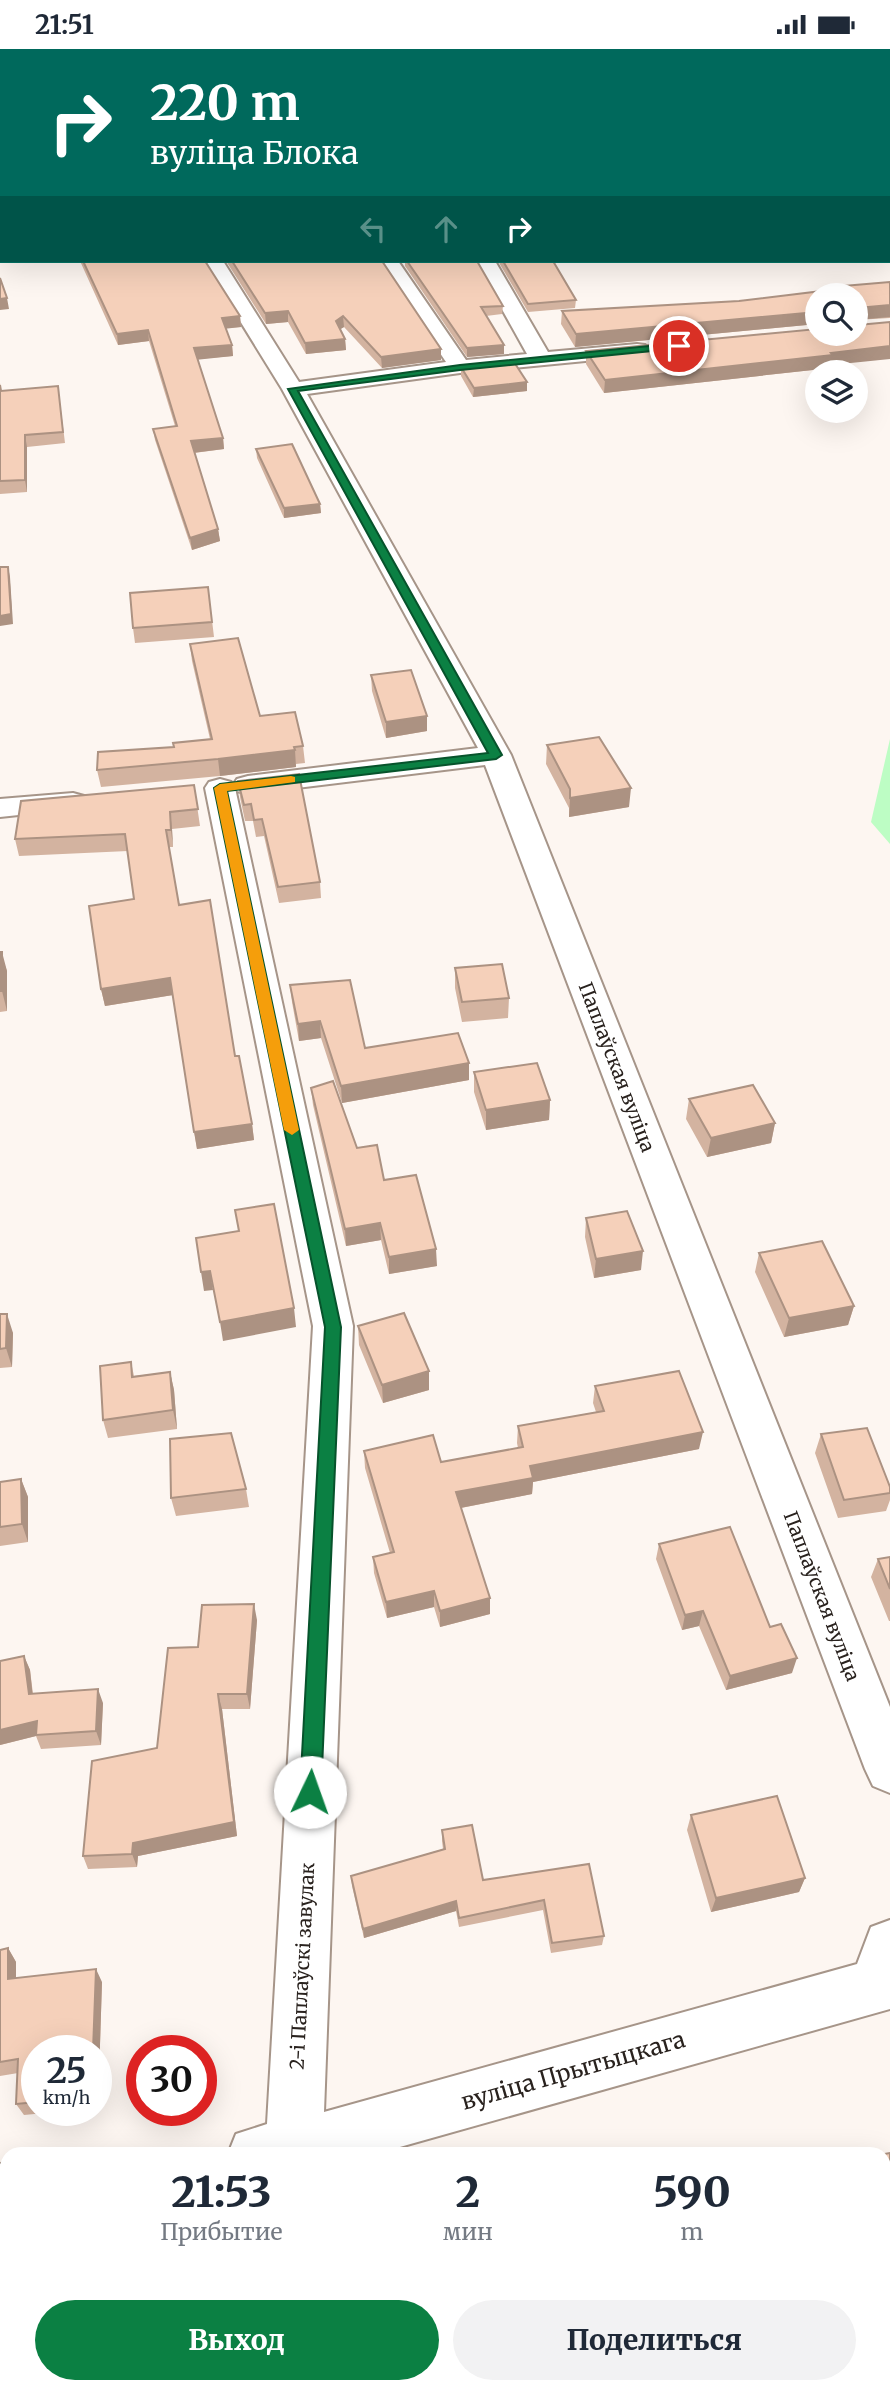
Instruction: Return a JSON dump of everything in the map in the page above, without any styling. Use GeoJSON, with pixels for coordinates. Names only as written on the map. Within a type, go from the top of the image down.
{"type":"FeatureCollection","features":[{"type":"Feature","properties":{"kind":"street","name":"Паплаўская вуліца"},"geometry":{"type":"LineString","coordinates":[[214,263],[293,389],[496,755],[890,1769]]}},
{"type":"Feature","properties":{"kind":"street"},"geometry":{"type":"LineString","coordinates":[[389,263],[460,367]]}},
{"type":"Feature","properties":{"kind":"street"},"geometry":{"type":"LineString","coordinates":[[486,263],[541,359]]}},
{"type":"Feature","properties":{"kind":"street"},"geometry":{"type":"LineString","coordinates":[[293,389],[460,367],[651,348]]}},
{"type":"Feature","properties":{"kind":"street","name":"2-і Паплаўскі завулак"},"geometry":{"type":"LineString","coordinates":[[281,2147],[333,1327],[206,789],[496,755]]}},
{"type":"Feature","properties":{"kind":"street"},"geometry":{"type":"LineString","coordinates":[[0,808],[96,799]]}},
{"type":"Feature","properties":{"kind":"street","name":"вуліца Прытыцкага"},"geometry":{"type":"LineString","coordinates":[[298,2147],[885,1971]]}},
{"type":"Feature","properties":{"kind":"green space"},"geometry":{"type":"Polygon","coordinates":[[[890,739],[890,844],[871,822],[890,739]]]}},
{"type":"Feature","properties":{"kind":"building"},"geometry":{"type":"Polygon","coordinates":[[[84,263],[206,263],[240,316],[222,318],[232,345],[194,348],[223,438],[191,441],[218,529],[190,538],[153,429],[177,426],[148,330],[117,334],[84,263]]]}},
{"type":"Feature","properties":{"kind":"building"},"geometry":{"type":"Polygon","coordinates":[[[233,263],[383,263],[441,349],[381,357],[343,316],[336,321],[345,339],[305,343],[288,311],[265,313],[233,263]]]}},
{"type":"Feature","properties":{"kind":"building"},"geometry":{"type":"Polygon","coordinates":[[[408,263],[478,263],[503,306],[481,307],[504,345],[467,348],[408,263]]]}},
{"type":"Feature","properties":{"kind":"building"},"geometry":{"type":"Polygon","coordinates":[[[504,263],[554,263],[576,300],[528,304],[504,263]]]}},
{"type":"Feature","properties":{"kind":"building"},"geometry":{"type":"Polygon","coordinates":[[[0,278],[7,298],[0,299],[0,278]]]}},
{"type":"Feature","properties":{"kind":"building"},"geometry":{"type":"Polygon","coordinates":[[[890,282],[890,305],[868,307],[868,284],[890,282]]]}},
{"type":"Feature","properties":{"kind":"building"},"geometry":{"type":"Polygon","coordinates":[[[805,293],[805,313],[576,334],[562,311],[739,301],[805,293]]]}},
{"type":"Feature","properties":{"kind":"building"},"geometry":{"type":"Polygon","coordinates":[[[890,322],[890,346],[831,353],[833,355],[605,380],[586,351],[805,330],[805,346],[868,346],[868,324],[890,322]]]}},
{"type":"Feature","properties":{"kind":"building"},"geometry":{"type":"Polygon","coordinates":[[[514,362],[527,382],[474,388],[461,367],[514,362]]]}},
{"type":"Feature","properties":{"kind":"building"},"geometry":{"type":"Polygon","coordinates":[[[0,385],[1,391],[58,386],[63,432],[25,435],[25,480],[0,481],[0,385]]]}},
{"type":"Feature","properties":{"kind":"building"},"geometry":{"type":"Polygon","coordinates":[[[292,444],[320,504],[284,508],[256,449],[292,444]]]}},
{"type":"Feature","properties":{"kind":"building"},"geometry":{"type":"Polygon","coordinates":[[[0,567],[8,567],[11,614],[0,616],[0,567]]]}},
{"type":"Feature","properties":{"kind":"building"},"geometry":{"type":"Polygon","coordinates":[[[208,587],[212,622],[133,628],[130,593],[208,587]]]}},
{"type":"Feature","properties":{"kind":"building"},"geometry":{"type":"Polygon","coordinates":[[[238,638],[260,716],[295,712],[303,746],[294,747],[295,750],[218,759],[97,770],[98,752],[174,747],[173,743],[212,739],[190,644],[238,638]]]}},
{"type":"Feature","properties":{"kind":"building"},"geometry":{"type":"Polygon","coordinates":[[[411,670],[427,716],[386,722],[371,675],[411,670]]]}},
{"type":"Feature","properties":{"kind":"building"},"geometry":{"type":"Polygon","coordinates":[[[599,737],[631,788],[570,798],[570,789],[547,745],[599,737]]]}},
{"type":"Feature","properties":{"kind":"building"},"geometry":{"type":"Polygon","coordinates":[[[299,774],[320,882],[278,887],[262,819],[254,820],[251,804],[244,805],[238,781],[299,774]]]}},
{"type":"Feature","properties":{"kind":"building"},"geometry":{"type":"Polygon","coordinates":[[[194,785],[198,809],[170,812],[171,830],[166,830],[179,905],[210,900],[235,1056],[239,1056],[252,1124],[194,1132],[170,978],[101,989],[89,906],[134,899],[125,834],[15,839],[21,801],[194,785]]]}},
{"type":"Feature","properties":{"kind":"building"},"geometry":{"type":"Polygon","coordinates":[[[2,952],[2,991],[0,991],[2,952]]]}},
{"type":"Feature","properties":{"kind":"building"},"geometry":{"type":"Polygon","coordinates":[[[502,964],[509,998],[462,1002],[455,968],[502,964]]]}},
{"type":"Feature","properties":{"kind":"building"},"geometry":{"type":"Polygon","coordinates":[[[350,980],[365,1048],[458,1033],[469,1063],[341,1086],[320,1021],[298,1024],[290,985],[350,980]]]}},
{"type":"Feature","properties":{"kind":"building"},"geometry":{"type":"Polygon","coordinates":[[[537,1063],[550,1100],[486,1110],[474,1072],[537,1063]]]}},
{"type":"Feature","properties":{"kind":"building"},"geometry":{"type":"Polygon","coordinates":[[[333,1081],[357,1148],[377,1145],[384,1180],[416,1175],[436,1249],[389,1257],[380,1223],[345,1229],[311,1088],[333,1081]]]}},
{"type":"Feature","properties":{"kind":"building"},"geometry":{"type":"Polygon","coordinates":[[[753,1085],[775,1123],[711,1138],[689,1099],[753,1085]]]}},
{"type":"Feature","properties":{"kind":"building"},"geometry":{"type":"Polygon","coordinates":[[[274,1204],[294,1308],[220,1322],[210,1271],[201,1272],[196,1238],[239,1231],[235,1210],[274,1204]]]}},
{"type":"Feature","properties":{"kind":"building"},"geometry":{"type":"Polygon","coordinates":[[[627,1211],[643,1251],[596,1259],[586,1218],[627,1211]]]}},
{"type":"Feature","properties":{"kind":"building"},"geometry":{"type":"Polygon","coordinates":[[[822,1241],[854,1306],[789,1318],[759,1253],[822,1241]]]}},
{"type":"Feature","properties":{"kind":"building"},"geometry":{"type":"Polygon","coordinates":[[[404,1313],[429,1371],[382,1385],[358,1326],[404,1313]]]}},
{"type":"Feature","properties":{"kind":"building"},"geometry":{"type":"Polygon","coordinates":[[[0,1314],[7,1314],[6,1348],[0,1349],[0,1314]]]}},
{"type":"Feature","properties":{"kind":"building"},"geometry":{"type":"Polygon","coordinates":[[[131,1362],[132,1377],[170,1372],[173,1410],[103,1420],[100,1366],[131,1362]]]}},
{"type":"Feature","properties":{"kind":"building"},"geometry":{"type":"Polygon","coordinates":[[[679,1371],[703,1432],[530,1466],[533,1478],[456,1492],[490,1598],[440,1611],[434,1591],[386,1602],[373,1557],[394,1552],[364,1451],[433,1435],[441,1462],[523,1447],[518,1426],[604,1411],[595,1386],[679,1371]]]}},
{"type":"Feature","properties":{"kind":"building"},"geometry":{"type":"Polygon","coordinates":[[[867,1428],[890,1493],[844,1500],[821,1434],[867,1428]]]}},
{"type":"Feature","properties":{"kind":"building"},"geometry":{"type":"Polygon","coordinates":[[[231,1433],[246,1489],[171,1498],[170,1439],[231,1433]]]}},
{"type":"Feature","properties":{"kind":"building"},"geometry":{"type":"Polygon","coordinates":[[[21,1479],[22,1524],[0,1527],[0,1482],[21,1479]]]}},
{"type":"Feature","properties":{"kind":"building"},"geometry":{"type":"Polygon","coordinates":[[[730,1527],[770,1627],[781,1624],[797,1658],[730,1676],[703,1611],[685,1615],[659,1544],[730,1527]]]}},
{"type":"Feature","properties":{"kind":"building"},"geometry":{"type":"Polygon","coordinates":[[[890,1557],[890,1589],[878,1559],[890,1557]]]}},
{"type":"Feature","properties":{"kind":"building"},"geometry":{"type":"Polygon","coordinates":[[[254,1604],[247,1694],[218,1694],[234,1822],[133,1843],[132,1854],[83,1856],[92,1761],[157,1748],[168,1648],[198,1647],[202,1605],[254,1604]]]}},
{"type":"Feature","properties":{"kind":"building"},"geometry":{"type":"Polygon","coordinates":[[[24,1656],[29,1694],[98,1689],[96,1731],[36,1735],[37,1721],[0,1730],[0,1661],[24,1656]]]}},
{"type":"Feature","properties":{"kind":"building"},"geometry":{"type":"Polygon","coordinates":[[[777,1796],[805,1878],[716,1898],[691,1815],[777,1796]]]}},
{"type":"Feature","properties":{"kind":"building"},"geometry":{"type":"Polygon","coordinates":[[[472,1825],[483,1880],[589,1864],[604,1936],[552,1943],[544,1900],[459,1918],[456,1901],[363,1929],[351,1876],[445,1849],[442,1830],[472,1825]]]}},
{"type":"Feature","properties":{"kind":"building"},"geometry":{"type":"Polygon","coordinates":[[[8,1948],[8,1979],[96,1969],[94,2035],[21,2035],[21,2104],[16,2104],[18,2059],[0,2062],[0,1950],[8,1948]]]}},
{"type":"Feature","properties":{"kind":"slow traffic"},"geometry":{"type":"LineString","coordinates":[[291,780],[220,788],[292,1130]]}},
{"type":"Feature","properties":{"kind":"route"},"geometry":{"type":"LineString","coordinates":[[310,1792],[333,1327],[220,788],[496,755],[293,389],[460,367],[679,346]]}}]}
